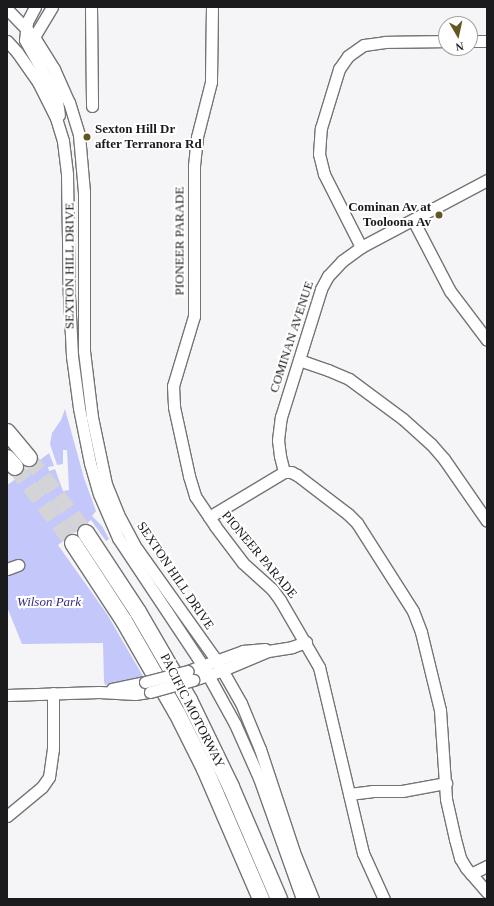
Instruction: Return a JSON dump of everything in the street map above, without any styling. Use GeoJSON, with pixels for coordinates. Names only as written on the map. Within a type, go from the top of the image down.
{"type":"FeatureCollection","features":[{"type":"Feature","properties":{"kind":"highway"},"geometry":{"type":"LineString","coordinates":[[7,432],[29,458]]}},
{"type":"Feature","properties":{"kind":"highway","name":"PACIFIC MOTORWAY"},"geometry":{"type":"LineString","coordinates":[[86,533],[138,612],[189,700],[231,787],[279,899]]}},
{"type":"Feature","properties":{"kind":"highway","name":"PACIFIC MOTORWAY"},"geometry":{"type":"LineString","coordinates":[[73,544],[124,621],[170,700],[205,769],[262,899]]}},
{"type":"Feature","properties":{"kind":"street"},"geometry":{"type":"LineString","coordinates":[[36,7],[28,34],[27,46],[46,76],[55,97],[58,106],[60,129]]}},
{"type":"Feature","properties":{"kind":"street"},"geometry":{"type":"LineString","coordinates":[[7,35],[28,34],[52,7]]}},
{"type":"Feature","properties":{"kind":"street"},"geometry":{"type":"LineString","coordinates":[[91,7],[92,106]]}},
{"type":"Feature","properties":{"kind":"street","name":"PIONEER PARADE"},"geometry":{"type":"LineString","coordinates":[[212,7],[211,82],[197,137],[194,166],[194,316],[173,386],[172,395],[192,488],[209,517],[243,563],[272,589],[280,600],[306,642],[319,667],[363,853],[384,899]]}},
{"type":"Feature","properties":{"kind":"street","name":"SEXTON HILL DRIVE"},"geometry":{"type":"LineString","coordinates":[[7,9],[28,34],[63,85],[75,117],[79,135],[84,192],[84,351],[92,417],[102,472],[118,514],[137,549],[220,666],[250,723],[270,777],[294,852],[313,899]]}},
{"type":"Feature","properties":{"kind":"street","name":"SEXTON HILL DRIVE"},"geometry":{"type":"LineString","coordinates":[[7,41],[21,57],[38,82],[52,109],[60,129],[67,175],[69,296],[72,356],[78,408],[90,463],[99,494],[118,538],[206,671],[235,724],[251,758],[302,899]]}},
{"type":"Feature","properties":{"kind":"street"},"geometry":{"type":"LineString","coordinates":[[361,247],[324,174],[319,154],[320,128],[339,70],[342,62],[354,51],[373,42],[438,41]]}},
{"type":"Feature","properties":{"kind":"street","name":"COMINAN AVENUE"},"geometry":{"type":"LineString","coordinates":[[284,472],[278,447],[278,428],[321,289],[328,276],[342,261],[361,247],[487,180]]}},
{"type":"Feature","properties":{"kind":"street"},"geometry":{"type":"LineString","coordinates":[[413,220],[450,291],[487,340]]}},
{"type":"Feature","properties":{"kind":"street"},"geometry":{"type":"LineString","coordinates":[[299,360],[349,379],[403,419],[431,444],[444,459],[487,521]]}},
{"type":"Feature","properties":{"kind":"street"},"geometry":{"type":"LineString","coordinates":[[209,517],[284,472],[291,472],[298,475],[348,514],[357,523],[413,611],[419,627],[440,710],[448,809],[459,853],[463,863],[487,892]]}},
{"type":"Feature","properties":{"kind":"street"},"geometry":{"type":"LineString","coordinates":[[7,569],[18,565]]}},
{"type":"Feature","properties":{"kind":"street"},"geometry":{"type":"LineString","coordinates":[[7,695],[91,692],[130,694],[147,687],[190,676],[220,666],[250,650],[292,647],[306,642]]}},
{"type":"Feature","properties":{"kind":"street"},"geometry":{"type":"LineString","coordinates":[[7,816],[42,787],[49,777],[53,749],[53,693]]}},
{"type":"Feature","properties":{"kind":"street"},"geometry":{"type":"LineString","coordinates":[[349,794],[372,791],[402,791],[446,783]]}},
{"type":"Feature","properties":{"kind":"street"},"geometry":{"type":"LineString","coordinates":[[471,874],[487,866]]}},
{"type":"Feature","properties":{"kind":"green space","name":"Wilson Park"},"geometry":{"type":"Polygon","coordinates":[[[65,409],[84,478],[96,511],[92,516],[102,526],[109,539],[106,541],[91,520],[58,545],[107,614],[144,678],[105,685],[103,643],[22,644],[7,607],[7,483],[9,484],[49,453],[54,466],[48,467],[49,471],[55,469],[63,491],[69,490],[67,450],[63,450],[63,464],[57,465],[50,444],[52,433],[61,420],[65,409]]]}},
{"type":"Feature","properties":{"kind":"tunnel"},"geometry":{"type":"LineString","coordinates":[[29,458],[86,533]]}},
{"type":"Feature","properties":{"kind":"tunnel"},"geometry":{"type":"LineString","coordinates":[[15,467],[73,543]]}},
{"type":"Feature","properties":{"kind":"place","name":"Sexton Hill Dr after Terranora Rd"},"geometry":{"type":"Point","coordinates":[87,137]}},
{"type":"Feature","properties":{"kind":"place","name":"Cominan Av at Tooloona Av"},"geometry":{"type":"Point","coordinates":[439,215]}}]}
